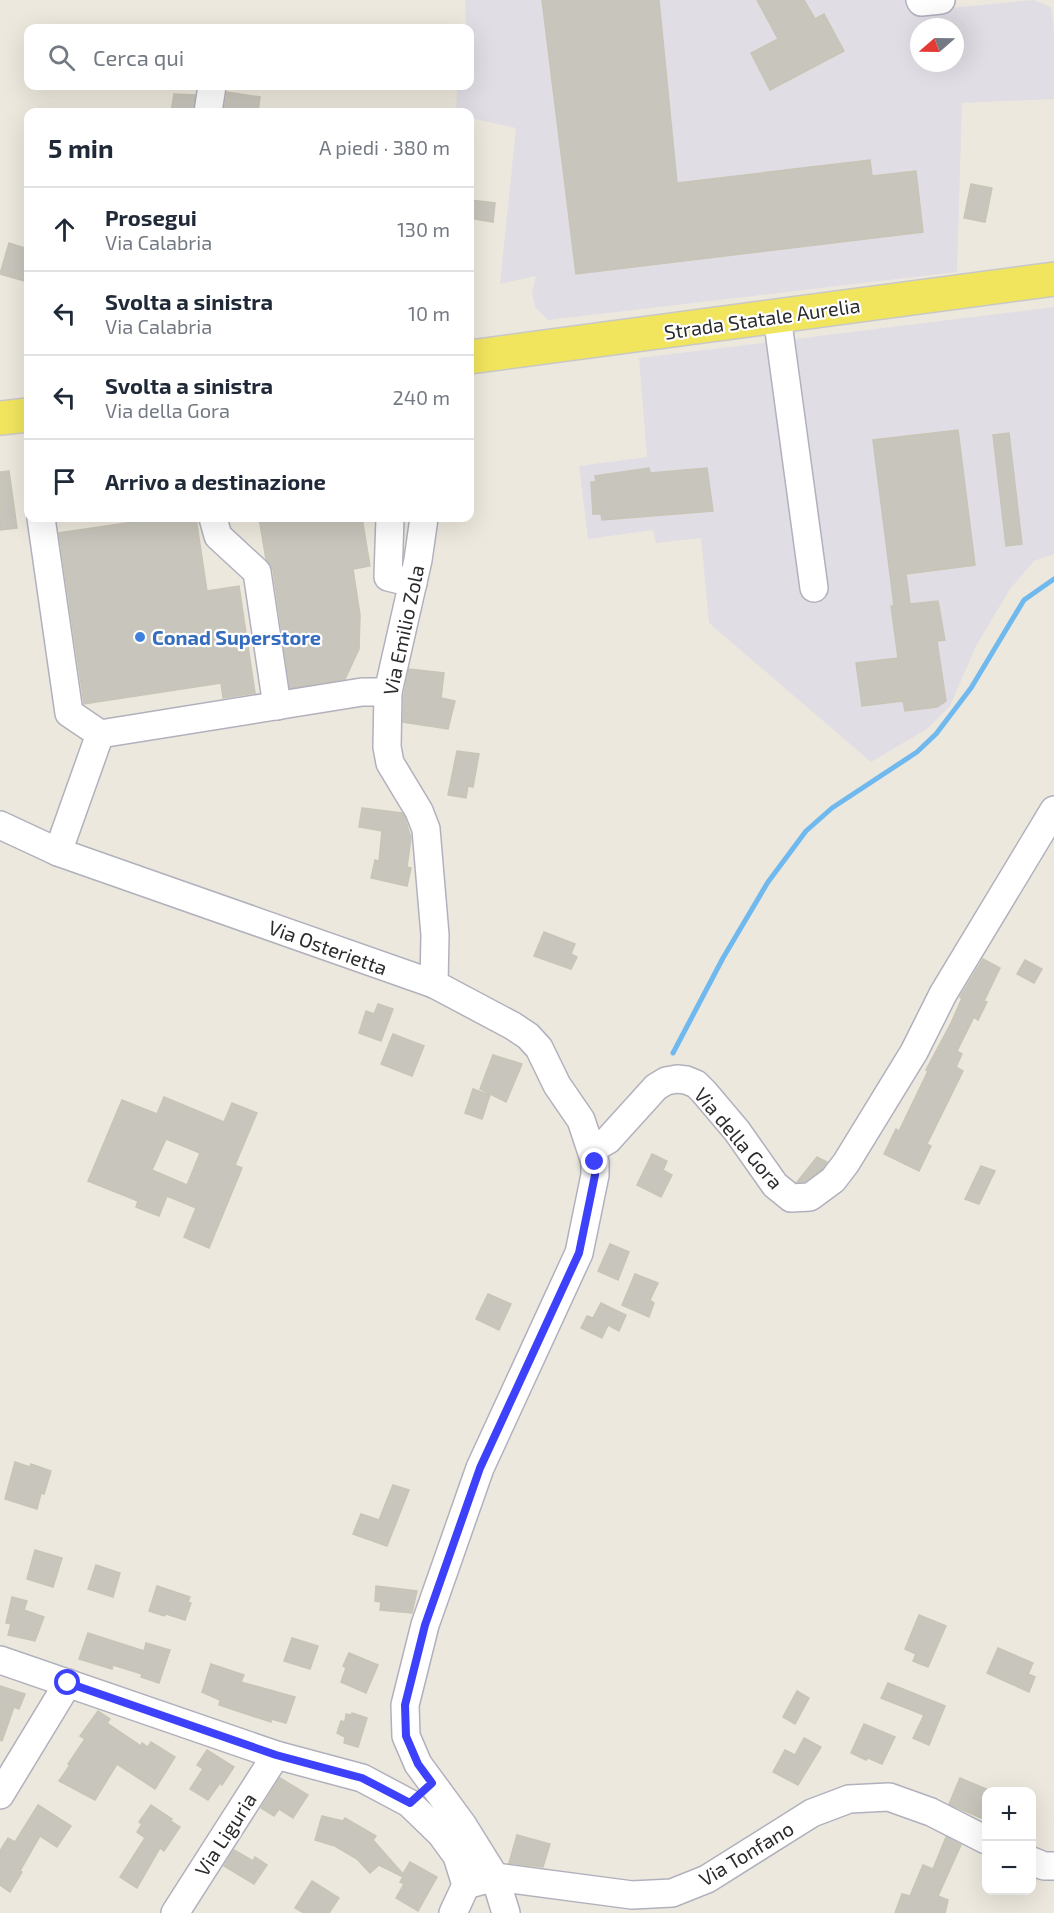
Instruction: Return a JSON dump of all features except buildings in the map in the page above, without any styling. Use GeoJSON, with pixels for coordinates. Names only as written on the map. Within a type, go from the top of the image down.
{"type":"FeatureCollection","features":[{"type":"Feature","properties":{"kind":"main road","name":"Strada Statale Aurelia"},"geometry":{"type":"LineString","coordinates":[[474,356],[1054,279]]}},
{"type":"Feature","properties":{"kind":"street"},"geometry":{"type":"LineString","coordinates":[[920,0],[921,2],[941,0]]}},
{"type":"Feature","properties":{"kind":"street"},"geometry":{"type":"LineString","coordinates":[[209,108],[211,90]]}},
{"type":"Feature","properties":{"kind":"street"},"geometry":{"type":"LineString","coordinates":[[777,316],[814,588]]}},
{"type":"Feature","properties":{"kind":"street"},"geometry":{"type":"LineString","coordinates":[[42,522],[69,714],[100,734],[362,692],[388,692]]}},
{"type":"Feature","properties":{"kind":"street"},"geometry":{"type":"LineString","coordinates":[[214,522],[218,536],[257,572],[277,706]]}},
{"type":"Feature","properties":{"kind":"street"},"geometry":{"type":"LineString","coordinates":[[390,522],[388,577],[413,583]]}},
{"type":"Feature","properties":{"kind":"street","name":"Via Emilio Zola"},"geometry":{"type":"LineString","coordinates":[[423,522],[413,583],[388,692],[387,747],[390,762],[419,811],[426,829],[435,935],[434,984]]}},
{"type":"Feature","properties":{"kind":"street"},"geometry":{"type":"LineString","coordinates":[[58,852],[100,734]]}},
{"type":"Feature","properties":{"kind":"street","name":"Via della Gora"},"geometry":{"type":"LineString","coordinates":[[592,1149],[608,1140],[656,1087],[677,1078],[696,1084],[704,1092],[737,1131],[776,1185],[791,1198],[810,1197],[833,1180],[878,1114],[914,1052],[943,994],[1054,810]]}},
{"type":"Feature","properties":{"kind":"street","name":"Via Osterietta"},"geometry":{"type":"LineString","coordinates":[[0,825],[58,852],[434,984],[513,1026],[528,1036],[539,1048],[557,1085],[581,1120],[592,1149]]}},
{"type":"Feature","properties":{"kind":"street"},"geometry":{"type":"LineString","coordinates":[[506,1913],[495,1876],[462,1824],[418,1764],[406,1736],[405,1705],[425,1625],[480,1468],[579,1253],[595,1175],[592,1149]]}},
{"type":"Feature","properties":{"kind":"street"},"geometry":{"type":"LineString","coordinates":[[0,1659],[276,1755],[362,1778],[410,1803],[441,1834],[457,1856],[466,1885],[453,1913]]}},
{"type":"Feature","properties":{"kind":"street"},"geometry":{"type":"LineString","coordinates":[[0,1796],[68,1683]]}},
{"type":"Feature","properties":{"kind":"street","name":"Via Liguria"},"geometry":{"type":"LineString","coordinates":[[175,1913],[276,1755]]}},
{"type":"Feature","properties":{"kind":"street"},"geometry":{"type":"LineString","coordinates":[[410,1803],[432,1783]]}},
{"type":"Feature","properties":{"kind":"street","name":"Via Tonfano"},"geometry":{"type":"LineString","coordinates":[[495,1876],[632,1895],[672,1893],[707,1879],[812,1813],[849,1799],[889,1797],[932,1812],[982,1837]]}},
{"type":"Feature","properties":{"kind":"street"},"geometry":{"type":"LineString","coordinates":[[1036,1863],[1044,1866],[1054,1866]]}},
{"type":"Feature","properties":{"kind":"street"},"geometry":{"type":"LineString","coordinates":[[466,1885],[495,1876]]}},
{"type":"Feature","properties":{"kind":"shaded area"},"geometry":{"type":"Polygon","coordinates":[[[465,0],[936,0],[938,9],[1033,0],[1051,7],[1054,31],[1054,99],[962,103],[957,272],[548,320],[535,307],[532,293],[536,276],[500,284],[516,128],[474,119],[474,108],[456,108],[457,90],[474,90],[474,24],[466,24],[465,0]]]}},
{"type":"Feature","properties":{"kind":"shaded area"},"geometry":{"type":"Polygon","coordinates":[[[1054,307],[1054,554],[1034,561],[1010,589],[976,646],[950,706],[927,729],[871,762],[709,623],[701,538],[656,543],[653,530],[588,539],[579,466],[647,457],[639,358],[1054,307]]]}},
{"type":"Feature","properties":{"kind":"waterway"},"geometry":{"type":"LineString","coordinates":[[673,1053],[723,958],[768,882],[806,831],[832,808],[917,752],[936,734],[971,688],[1024,600],[1054,579]]}},
{"type":"Feature","properties":{"kind":"place","name":"Conad Superstore"},"geometry":{"type":"Point","coordinates":[140,637]}},
{"type":"Feature","properties":{"kind":"route"},"geometry":{"type":"LineString","coordinates":[[68,1683],[276,1755],[362,1778],[410,1803],[432,1783],[418,1764],[406,1736],[405,1705],[425,1625],[480,1468],[579,1253],[595,1175],[595,1162]]}}]}
